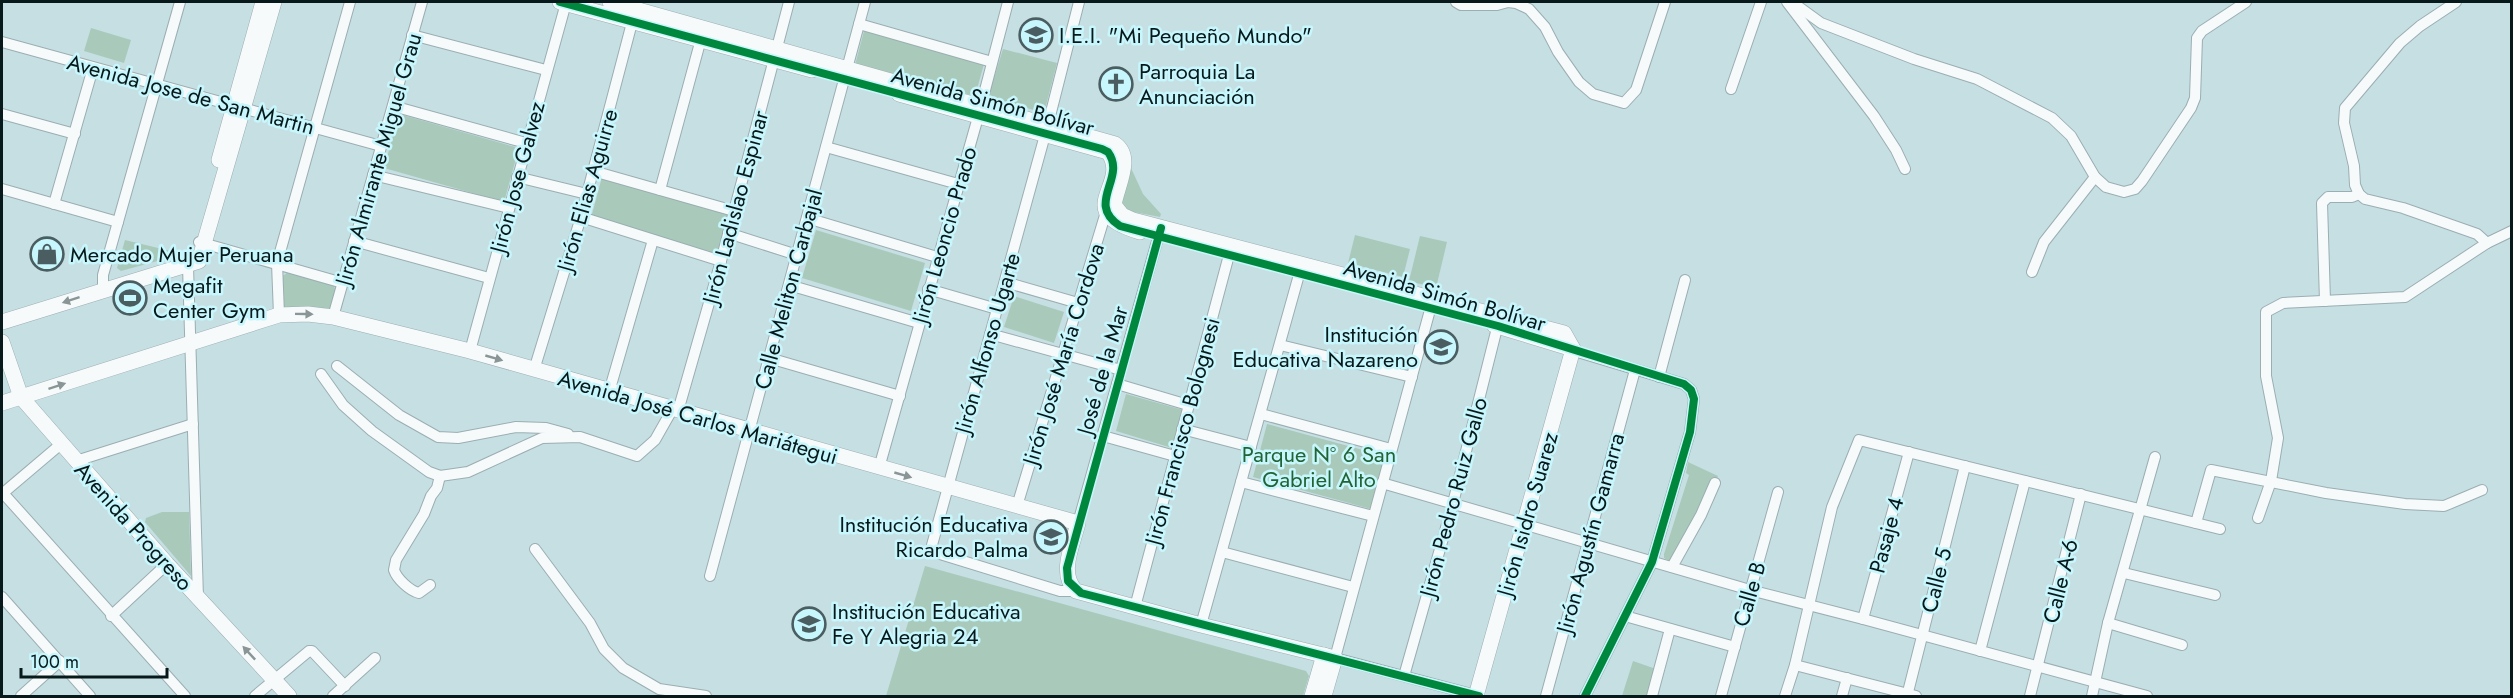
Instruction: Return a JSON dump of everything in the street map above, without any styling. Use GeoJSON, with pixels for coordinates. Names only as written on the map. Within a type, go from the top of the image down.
{"type":"FeatureCollection","features":[{"type":"Feature","properties":{"kind":"street"},"geometry":{"type":"LineString","coordinates":[[104,290],[103,275],[180,2]]}},
{"type":"Feature","properties":{"kind":"street"},"geometry":{"type":"LineString","coordinates":[[240,106],[263,2]]}},
{"type":"Feature","properties":{"kind":"street"},"geometry":{"type":"LineString","coordinates":[[198,598],[188,266],[201,243],[240,106],[274,2]]}},
{"type":"Feature","properties":{"kind":"street"},"geometry":{"type":"LineString","coordinates":[[279,315],[277,263],[350,2]]}},
{"type":"Feature","properties":{"kind":"street","name":"Jirón Almirante Miguel Grau"},"geometry":{"type":"LineString","coordinates":[[333,317],[422,2]]}},
{"type":"Feature","properties":{"kind":"street","name":"Avenida Simón Bolívar"},"geometry":{"type":"LineString","coordinates":[[563,2],[634,15],[1047,129],[1108,152],[1114,165],[1105,205],[1110,209],[1112,221],[1120,226],[1160,232],[1499,321],[1564,333],[1573,349]]}},
{"type":"Feature","properties":{"kind":"street","name":"Jirón Jose Galvez"},"geometry":{"type":"LineString","coordinates":[[470,351],[563,2]]}},
{"type":"Feature","properties":{"kind":"street","name":"Avenida Simón Bolívar"},"geometry":{"type":"LineString","coordinates":[[610,2],[634,15],[701,39],[775,55]]}},
{"type":"Feature","properties":{"kind":"street","name":"Jirón Ladislao Espinar"},"geometry":{"type":"LineString","coordinates":[[580,437],[637,456],[655,440],[675,411],[721,261],[789,2]]}},
{"type":"Feature","properties":{"kind":"street","name":"Calle Meliton Carbajal"},"geometry":{"type":"LineString","coordinates":[[710,576],[865,2]]}},
{"type":"Feature","properties":{"kind":"street","name":"Jirón Leoncio Prado"},"geometry":{"type":"LineString","coordinates":[[879,468],[1008,2]]}},
{"type":"Feature","properties":{"kind":"street","name":"Jirón Alfonso Ugarte"},"geometry":{"type":"LineString","coordinates":[[1077,591],[1068,592],[1048,588],[935,551],[932,545],[1047,129],[1079,2]]}},
{"type":"Feature","properties":{"kind":"street"},"geometry":{"type":"LineString","coordinates":[[1456,2],[1461,5],[1516,3],[1529,9],[1545,27],[1558,52],[1579,82],[1593,94],[1624,103],[1639,82],[1665,2]]}},
{"type":"Feature","properties":{"kind":"street"},"geometry":{"type":"LineString","coordinates":[[1731,89],[1761,2]]}},
{"type":"Feature","properties":{"kind":"street"},"geometry":{"type":"LineString","coordinates":[[1787,2],[1874,116],[1896,150],[1905,169]]}},
{"type":"Feature","properties":{"kind":"street"},"geometry":{"type":"LineString","coordinates":[[1792,2],[1821,23],[1893,51],[1977,79],[2052,118],[2071,136],[2095,177],[2106,187],[2124,192],[2135,189],[2191,108],[2195,98],[2197,38],[2202,30],[2246,2]]}},
{"type":"Feature","properties":{"kind":"street"},"geometry":{"type":"LineString","coordinates":[[2456,2],[2420,26],[2400,43],[2345,108],[2344,123],[2354,166],[2355,185],[2359,194],[2365,199],[2403,208],[2477,234],[2487,243]]}},
{"type":"Feature","properties":{"kind":"street","name":"Jirón Elias Aguirre"},"geometry":{"type":"LineString","coordinates":[[534,370],[581,217],[634,15]]}},
{"type":"Feature","properties":{"kind":"street"},"geometry":{"type":"LineString","coordinates":[[859,24],[992,62]]}},
{"type":"Feature","properties":{"kind":"street"},"geometry":{"type":"LineString","coordinates":[[412,35],[546,70]]}},
{"type":"Feature","properties":{"kind":"street"},"geometry":{"type":"LineString","coordinates":[[660,190],[701,39]]}},
{"type":"Feature","properties":{"kind":"street","name":"Avenida Jose de San Martin"},"geometry":{"type":"LineString","coordinates":[[2,42],[381,146]]}},
{"type":"Feature","properties":{"kind":"street"},"geometry":{"type":"LineString","coordinates":[[54,204],[93,68]]}},
{"type":"Feature","properties":{"kind":"street"},"geometry":{"type":"LineString","coordinates":[[393,106],[526,142]]}},
{"type":"Feature","properties":{"kind":"street"},"geometry":{"type":"LineString","coordinates":[[2,114],[75,135]]}},
{"type":"Feature","properties":{"kind":"street"},"geometry":{"type":"LineString","coordinates":[[826,147],[958,184]]}},
{"type":"Feature","properties":{"kind":"street"},"geometry":{"type":"LineString","coordinates":[[593,171],[734,211]]}},
{"type":"Feature","properties":{"kind":"street"},"geometry":{"type":"LineString","coordinates":[[373,175],[508,208]]}},
{"type":"Feature","properties":{"kind":"street"},"geometry":{"type":"LineString","coordinates":[[517,177],[587,194]]}},
{"type":"Feature","properties":{"kind":"street"},"geometry":{"type":"LineString","coordinates":[[2032,272],[2044,242],[2095,177]]}},
{"type":"Feature","properties":{"kind":"street"},"geometry":{"type":"LineString","coordinates":[[2,189],[118,222]]}},
{"type":"Feature","properties":{"kind":"street"},"geometry":{"type":"LineString","coordinates":[[2325,301],[2322,203],[2328,197],[2352,197],[2359,194]]}},
{"type":"Feature","properties":{"kind":"street","name":"Jirón José María Cordova"},"geometry":{"type":"LineString","coordinates":[[1017,506],[1078,303],[1110,209]]}},
{"type":"Feature","properties":{"kind":"street"},"geometry":{"type":"LineString","coordinates":[[581,217],[721,261]]}},
{"type":"Feature","properties":{"kind":"street"},"geometry":{"type":"LineString","coordinates":[[807,218],[937,257]]}},
{"type":"Feature","properties":{"kind":"street"},"geometry":{"type":"LineString","coordinates":[[2258,518],[2271,481],[2278,438],[2266,376],[2266,312],[2283,303],[2405,297],[2487,243],[2511,231]]}},
{"type":"Feature","properties":{"kind":"street","name":"Avenida Simón Bolívar"},"geometry":{"type":"LineString","coordinates":[[1160,232],[1229,255],[1301,269]]}},
{"type":"Feature","properties":{"kind":"street","name":"José de la Mar"},"geometry":{"type":"LineString","coordinates":[[1078,523],[1160,232]]}},
{"type":"Feature","properties":{"kind":"street"},"geometry":{"type":"LineString","coordinates":[[728,233],[797,255]]}},
{"type":"Feature","properties":{"kind":"street"},"geometry":{"type":"LineString","coordinates":[[609,392],[653,240]]}},
{"type":"Feature","properties":{"kind":"street"},"geometry":{"type":"LineString","coordinates":[[354,242],[489,278]]}},
{"type":"Feature","properties":{"kind":"street"},"geometry":{"type":"LineString","coordinates":[[201,243],[343,283]]}},
{"type":"Feature","properties":{"kind":"street","name":"Jirón Francisco Bolognesi"},"geometry":{"type":"LineString","coordinates":[[1135,607],[1229,255]]}},
{"type":"Feature","properties":{"kind":"street"},"geometry":{"type":"LineString","coordinates":[[2,322],[188,266]]}},
{"type":"Feature","properties":{"kind":"street"},"geometry":{"type":"LineString","coordinates":[[1201,625],[1301,269]]}},
{"type":"Feature","properties":{"kind":"street"},"geometry":{"type":"LineString","coordinates":[[1659,377],[1685,280]]}},
{"type":"Feature","properties":{"kind":"street"},"geometry":{"type":"LineString","coordinates":[[1005,282],[1078,303]]}},
{"type":"Feature","properties":{"kind":"street"},"geometry":{"type":"LineString","coordinates":[[789,285],[920,323]]}},
{"type":"Feature","properties":{"kind":"street"},"geometry":{"type":"LineString","coordinates":[[928,290],[997,309]]}},
{"type":"Feature","properties":{"kind":"street"},"geometry":{"type":"LineString","coordinates":[[1312,696],[1329,657],[1353,587],[1431,304]]}},
{"type":"Feature","properties":{"kind":"street","name":"Avenida José Carlos Mariátegui"},"geometry":{"type":"LineString","coordinates":[[2,403],[279,315],[308,314],[333,317],[470,351],[675,411],[1078,523]]}},
{"type":"Feature","properties":{"kind":"street","name":"Avenida Simón Bolívar"},"geometry":{"type":"LineString","coordinates":[[1499,321],[1581,353],[1684,384],[1691,390],[1694,399],[1690,432],[1652,562]]}},
{"type":"Feature","properties":{"kind":"street","name":"Jirón Pedro Ruiz Gallo"},"geometry":{"type":"LineString","coordinates":[[1404,676],[1453,503],[1499,321]]}},
{"type":"Feature","properties":{"kind":"street"},"geometry":{"type":"LineString","coordinates":[[990,334],[1121,370]]}},
{"type":"Feature","properties":{"kind":"street","name":"Avenida Progreso"},"geometry":{"type":"LineString","coordinates":[[2,342],[21,397],[167,564],[289,696]]}},
{"type":"Feature","properties":{"kind":"street"},"geometry":{"type":"LineString","coordinates":[[1280,345],[1412,377]]}},
{"type":"Feature","properties":{"kind":"street","name":"Jirón Isidro Suarez"},"geometry":{"type":"LineString","coordinates":[[1477,696],[1573,349]]}},
{"type":"Feature","properties":{"kind":"street"},"geometry":{"type":"LineString","coordinates":[[770,358],[900,396]]}},
{"type":"Feature","properties":{"kind":"street"},"geometry":{"type":"LineString","coordinates":[[337,366],[399,415],[438,437],[458,438],[516,427],[546,428],[580,437]]}},
{"type":"Feature","properties":{"kind":"street","name":"Jirón Agustín Gamarra"},"geometry":{"type":"LineString","coordinates":[[1546,696],[1635,370]]}},
{"type":"Feature","properties":{"kind":"street"},"geometry":{"type":"LineString","coordinates":[[321,374],[343,405],[372,431],[429,472],[440,476],[468,472],[542,438],[580,437]]}},
{"type":"Feature","properties":{"kind":"street"},"geometry":{"type":"LineString","coordinates":[[1117,384],[1188,405]]}},
{"type":"Feature","properties":{"kind":"street"},"geometry":{"type":"LineString","coordinates":[[1261,414],[1391,449]]}},
{"type":"Feature","properties":{"kind":"street"},"geometry":{"type":"LineString","coordinates":[[76,461],[193,424]]}},
{"type":"Feature","properties":{"kind":"street"},"geometry":{"type":"LineString","coordinates":[[1182,429],[1251,447]]}},
{"type":"Feature","properties":{"kind":"street"},"geometry":{"type":"LineString","coordinates":[[1103,435],[1175,456]]}},
{"type":"Feature","properties":{"kind":"street"},"geometry":{"type":"LineString","coordinates":[[1785,696],[1795,665],[1832,507],[1859,440],[2220,529]]}},
{"type":"Feature","properties":{"kind":"street"},"geometry":{"type":"LineString","coordinates":[[61,444],[2,494],[185,696]]}},
{"type":"Feature","properties":{"kind":"street","name":"Pasaje 4"},"geometry":{"type":"LineString","coordinates":[[1863,619],[1909,452]]}},
{"type":"Feature","properties":{"kind":"street"},"geometry":{"type":"LineString","coordinates":[[2092,696],[2108,623],[2155,457]]}},
{"type":"Feature","properties":{"kind":"street","name":"Calle 5"},"geometry":{"type":"LineString","coordinates":[[1910,696],[1922,635],[1965,466]]}},
{"type":"Feature","properties":{"kind":"street"},"geometry":{"type":"LineString","coordinates":[[2196,523],[2211,470],[2337,495],[2405,504],[2444,506],[2482,490]]}},
{"type":"Feature","properties":{"kind":"street"},"geometry":{"type":"LineString","coordinates":[[430,585],[419,593],[415,592],[397,577],[394,570],[396,560],[424,514],[431,495],[437,488],[440,476]]}},
{"type":"Feature","properties":{"kind":"street"},"geometry":{"type":"LineString","coordinates":[[1980,651],[2025,481]]}},
{"type":"Feature","properties":{"kind":"street"},"geometry":{"type":"LineString","coordinates":[[1241,482],[1373,516]]}},
{"type":"Feature","properties":{"kind":"street"},"geometry":{"type":"LineString","coordinates":[[1382,483],[1750,590],[2147,696]]}},
{"type":"Feature","properties":{"kind":"street"},"geometry":{"type":"LineString","coordinates":[[1672,567],[1701,515],[1715,483]]}},
{"type":"Feature","properties":{"kind":"street","name":"Calle B"},"geometry":{"type":"LineString","coordinates":[[1721,696],[1778,492]]}},
{"type":"Feature","properties":{"kind":"street","name":"Calle A-6"},"geometry":{"type":"LineString","coordinates":[[2030,696],[2081,494]]}},
{"type":"Feature","properties":{"kind":"street"},"geometry":{"type":"LineString","coordinates":[[1078,523],[1066,573],[1068,581],[1077,591],[1477,696]]}},
{"type":"Feature","properties":{"kind":"street"},"geometry":{"type":"LineString","coordinates":[[535,549],[590,623],[604,649],[623,668],[659,689],[703,696]]}},
{"type":"Feature","properties":{"kind":"street"},"geometry":{"type":"LineString","coordinates":[[1221,552],[1353,587]]}},
{"type":"Feature","properties":{"kind":"street"},"geometry":{"type":"LineString","coordinates":[[1586,696],[1652,562]]}},
{"type":"Feature","properties":{"kind":"street"},"geometry":{"type":"LineString","coordinates":[[111,616],[167,564]]}},
{"type":"Feature","properties":{"kind":"street"},"geometry":{"type":"LineString","coordinates":[[2124,573],[2215,595]]}},
{"type":"Feature","properties":{"kind":"street"},"geometry":{"type":"LineString","coordinates":[[2,597],[90,696]]}},
{"type":"Feature","properties":{"kind":"street"},"geometry":{"type":"LineString","coordinates":[[1625,616],[1735,647]]}},
{"type":"Feature","properties":{"kind":"street"},"geometry":{"type":"LineString","coordinates":[[2108,623],[2182,645]]}},
{"type":"Feature","properties":{"kind":"street"},"geometry":{"type":"LineString","coordinates":[[1652,696],[1670,629]]}},
{"type":"Feature","properties":{"kind":"street"},"geometry":{"type":"LineString","coordinates":[[255,696],[309,651],[312,651],[345,686]]}},
{"type":"Feature","properties":{"kind":"street"},"geometry":{"type":"LineString","coordinates":[[1324,696],[1329,657]]}},
{"type":"Feature","properties":{"kind":"street"},"geometry":{"type":"LineString","coordinates":[[333,696],[375,658]]}},
{"type":"Feature","properties":{"kind":"street"},"geometry":{"type":"LineString","coordinates":[[21,696],[60,662]]}},
{"type":"Feature","properties":{"kind":"street"},"geometry":{"type":"LineString","coordinates":[[1795,665],[1910,696]]}},
{"type":"Feature","properties":{"kind":"street"},"geometry":{"type":"LineString","coordinates":[[1842,696],[1847,678]]}},
{"type":"Feature","properties":{"kind":"green space"},"geometry":{"type":"Polygon","coordinates":[[[91,28],[131,40],[124,63],[84,51],[91,28]]]}},
{"type":"Feature","properties":{"kind":"green space"},"geometry":{"type":"Polygon","coordinates":[[[864,31],[984,64],[975,96],[855,65],[864,31]]]}},
{"type":"Feature","properties":{"kind":"green space"},"geometry":{"type":"Polygon","coordinates":[[[1003,49],[1057,63],[1044,113],[993,98],[989,94],[1003,49]]]}},
{"type":"Feature","properties":{"kind":"green space"},"geometry":{"type":"Polygon","coordinates":[[[399,114],[519,148],[504,202],[384,168],[399,114]]]}},
{"type":"Feature","properties":{"kind":"green space"},"geometry":{"type":"Polygon","coordinates":[[[1131,168],[1143,194],[1161,214],[1160,217],[1123,210],[1121,207],[1131,168]]]}},
{"type":"Feature","properties":{"kind":"green space"},"geometry":{"type":"Polygon","coordinates":[[[602,177],[729,214],[718,254],[591,218],[602,177]]]}},
{"type":"Feature","properties":{"kind":"green space"},"geometry":{"type":"Polygon","coordinates":[[[816,230],[925,263],[911,311],[802,278],[816,230]]]}},
{"type":"Feature","properties":{"kind":"green space"},"geometry":{"type":"Polygon","coordinates":[[[1355,235],[1410,249],[1403,277],[1348,263],[1355,235]]]}},
{"type":"Feature","properties":{"kind":"green space"},"geometry":{"type":"Polygon","coordinates":[[[1420,236],[1447,242],[1436,288],[1409,281],[1420,236]]]}},
{"type":"Feature","properties":{"kind":"green space"},"geometry":{"type":"Polygon","coordinates":[[[125,240],[183,254],[121,271],[117,268],[125,240]]]}},
{"type":"Feature","properties":{"kind":"green space"},"geometry":{"type":"Polygon","coordinates":[[[287,273],[334,286],[336,292],[331,308],[283,309],[281,277],[287,273]]]}},
{"type":"Feature","properties":{"kind":"green space"},"geometry":{"type":"Polygon","coordinates":[[[1014,296],[1064,312],[1054,343],[1004,327],[1014,296]]]}},
{"type":"Feature","properties":{"kind":"green space"},"geometry":{"type":"Polygon","coordinates":[[[1126,394],[1183,410],[1172,448],[1116,431],[1126,394]]]}},
{"type":"Feature","properties":{"kind":"green space","name":"Parque N° 6 San Gabriel Alto"},"geometry":{"type":"Polygon","coordinates":[[[1267,424],[1385,456],[1371,509],[1253,477],[1267,424]]]}},
{"type":"Feature","properties":{"kind":"green space"},"geometry":{"type":"Polygon","coordinates":[[[1688,462],[1718,476],[1677,557],[1670,561],[1664,558],[1664,554],[1689,475],[1686,473],[1688,462]]]}},
{"type":"Feature","properties":{"kind":"green space"},"geometry":{"type":"Polygon","coordinates":[[[162,512],[189,512],[191,576],[145,522],[146,518],[162,512]]]}},
{"type":"Feature","properties":{"kind":"green space"},"geometry":{"type":"Polygon","coordinates":[[[925,566],[1306,671],[1309,676],[1303,696],[886,696],[925,566]]]}},
{"type":"Feature","properties":{"kind":"green space"},"geometry":{"type":"Polygon","coordinates":[[[1633,661],[1656,669],[1647,696],[1622,696],[1633,661]]]}},
{"type":"Feature","properties":{"kind":"cycle path"},"geometry":{"type":"LineString","coordinates":[[560,2],[1102,149],[1108,152],[1113,162],[1106,208],[1110,217],[1120,226],[1498,326],[1684,384],[1691,390],[1694,399],[1690,432],[1652,562],[1585,696]]}},
{"type":"Feature","properties":{"kind":"cycle path"},"geometry":{"type":"LineString","coordinates":[[1161,228],[1067,568],[1068,581],[1081,593],[1479,696]]}},
{"type":"Feature","properties":{"kind":"place","name":"I.E.I. \"Mi Pequeño Mundo\""},"geometry":{"type":"Point","coordinates":[1036,35]}},
{"type":"Feature","properties":{"kind":"place","name":"Parroquia La Anunciación"},"geometry":{"type":"Point","coordinates":[1116,84]}},
{"type":"Feature","properties":{"kind":"place","name":"Mercado Mujer Peruana"},"geometry":{"type":"Point","coordinates":[47,254]}},
{"type":"Feature","properties":{"kind":"place","name":"Megafit Center Gym"},"geometry":{"type":"Point","coordinates":[130,298]}},
{"type":"Feature","properties":{"kind":"place","name":"Institución Educativa Nazareno"},"geometry":{"type":"Point","coordinates":[1441,347]}},
{"type":"Feature","properties":{"kind":"place","name":"Institución Educativa Ricardo Palma"},"geometry":{"type":"Point","coordinates":[1051,537]}},
{"type":"Feature","properties":{"kind":"place","name":"Institución Educativa Fe Y Alegria 24"},"geometry":{"type":"Point","coordinates":[809,624]}}]}
